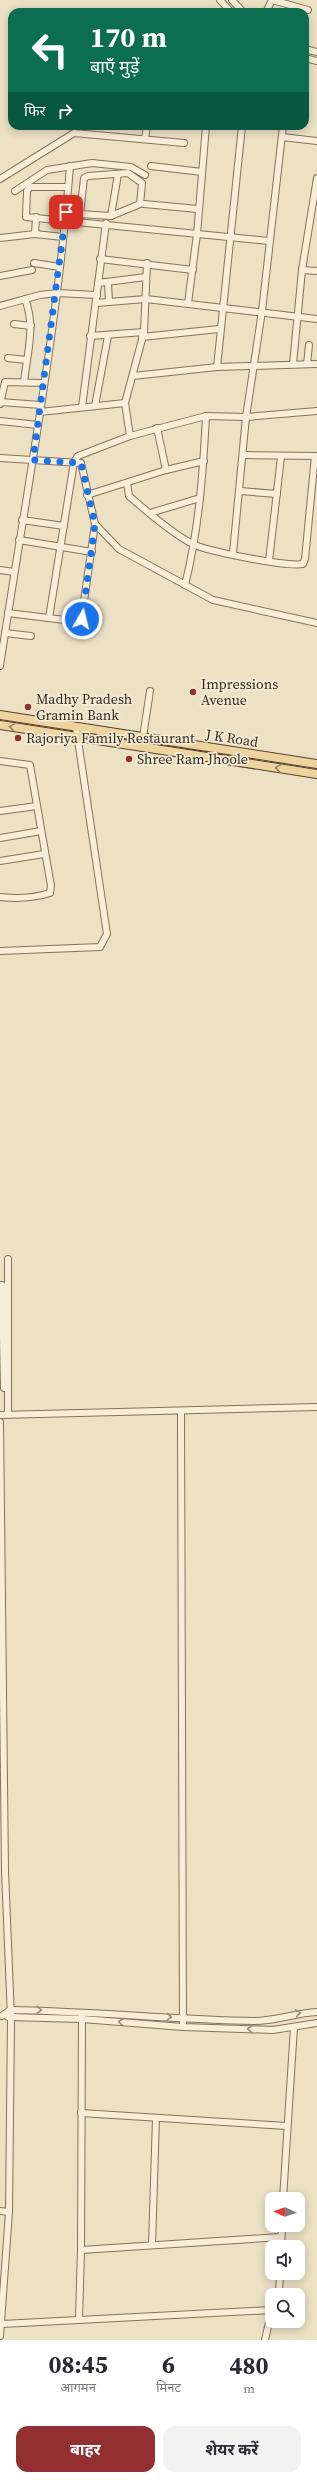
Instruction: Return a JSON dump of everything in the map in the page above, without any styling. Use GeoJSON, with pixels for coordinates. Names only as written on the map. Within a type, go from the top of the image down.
{"type":"FeatureCollection","features":[{"type":"Feature","properties":{"kind":"main road","name":"J K Road"},"geometry":{"type":"LineString","coordinates":[[0,715],[317,764]]}},
{"type":"Feature","properties":{"kind":"main road","name":"J K Road"},"geometry":{"type":"LineString","coordinates":[[0,725],[317,774]]}},
{"type":"Feature","properties":{"kind":"street"},"geometry":{"type":"LineString","coordinates":[[220,0],[227,8]]}},
{"type":"Feature","properties":{"kind":"street"},"geometry":{"type":"LineString","coordinates":[[232,0],[239,8]]}},
{"type":"Feature","properties":{"kind":"street"},"geometry":{"type":"LineString","coordinates":[[272,0],[301,8]]}},
{"type":"Feature","properties":{"kind":"street"},"geometry":{"type":"LineString","coordinates":[[0,179],[73,130]]}},
{"type":"Feature","properties":{"kind":"street"},"geometry":{"type":"LineString","coordinates":[[81,130],[184,143]]}},
{"type":"Feature","properties":{"kind":"street"},"geometry":{"type":"LineString","coordinates":[[145,139],[146,130]]}},
{"type":"Feature","properties":{"kind":"street"},"geometry":{"type":"LineString","coordinates":[[188,303],[197,234],[206,130]]}},
{"type":"Feature","properties":{"kind":"street"},"geometry":{"type":"LineString","coordinates":[[216,367],[219,329],[232,237],[242,130]]}},
{"type":"Feature","properties":{"kind":"street"},"geometry":{"type":"LineString","coordinates":[[233,553],[244,455],[246,417],[262,312],[283,130]]}},
{"type":"Feature","properties":{"kind":"street"},"geometry":{"type":"LineString","coordinates":[[282,137],[317,141]]}},
{"type":"Feature","properties":{"kind":"street"},"geometry":{"type":"LineString","coordinates":[[15,191],[47,170],[92,163],[131,167],[145,175]]}},
{"type":"Feature","properties":{"kind":"street"},"geometry":{"type":"LineString","coordinates":[[0,666],[22,520],[33,460],[57,293],[66,219],[70,166]]}},
{"type":"Feature","properties":{"kind":"street"},"geometry":{"type":"LineString","coordinates":[[151,166],[202,172]]}},
{"type":"Feature","properties":{"kind":"street"},"geometry":{"type":"LineString","coordinates":[[66,212],[80,214],[111,216],[140,204],[142,183],[128,173],[88,176],[84,178],[80,214]]}},
{"type":"Feature","properties":{"kind":"street"},"geometry":{"type":"LineString","coordinates":[[111,216],[118,174]]}},
{"type":"Feature","properties":{"kind":"street"},"geometry":{"type":"LineString","coordinates":[[293,364],[302,270],[317,178]]}},
{"type":"Feature","properties":{"kind":"street"},"geometry":{"type":"LineString","coordinates":[[68,187],[30,187],[27,191],[26,217],[66,219],[269,241]]}},
{"type":"Feature","properties":{"kind":"street"},"geometry":{"type":"LineString","coordinates":[[144,204],[198,209]]}},
{"type":"Feature","properties":{"kind":"street"},"geometry":{"type":"LineString","coordinates":[[34,234],[36,217]]}},
{"type":"Feature","properties":{"kind":"street"},"geometry":{"type":"LineString","coordinates":[[82,408],[90,336],[96,303],[100,259],[106,223]]}},
{"type":"Feature","properties":{"kind":"street"},"geometry":{"type":"LineString","coordinates":[[0,238],[34,234],[63,237]]}},
{"type":"Feature","properties":{"kind":"street"},"geometry":{"type":"LineString","coordinates":[[100,259],[147,263],[193,270]]}},
{"type":"Feature","properties":{"kind":"street"},"geometry":{"type":"LineString","coordinates":[[130,436],[125,403],[143,334],[147,263]]}},
{"type":"Feature","properties":{"kind":"street"},"geometry":{"type":"LineString","coordinates":[[0,276],[33,266],[60,267]]}},
{"type":"Feature","properties":{"kind":"street"},"geometry":{"type":"LineString","coordinates":[[302,270],[317,271]]}},
{"type":"Feature","properties":{"kind":"street"},"geometry":{"type":"LineString","coordinates":[[98,283],[146,278]]}},
{"type":"Feature","properties":{"kind":"street"},"geometry":{"type":"LineString","coordinates":[[108,283],[108,302]]}},
{"type":"Feature","properties":{"kind":"street"},"geometry":{"type":"LineString","coordinates":[[0,306],[25,299],[57,293],[97,295]]}},
{"type":"Feature","properties":{"kind":"street"},"geometry":{"type":"LineString","coordinates":[[24,382],[31,326],[30,313],[25,299]]}},
{"type":"Feature","properties":{"kind":"street"},"geometry":{"type":"LineString","coordinates":[[96,303],[146,299],[317,319]]}},
{"type":"Feature","properties":{"kind":"street"},"geometry":{"type":"LineString","coordinates":[[14,324],[31,326]]}},
{"type":"Feature","properties":{"kind":"street"},"geometry":{"type":"LineString","coordinates":[[90,336],[219,329]]}},
{"type":"Feature","properties":{"kind":"street"},"geometry":{"type":"LineString","coordinates":[[95,406],[108,336]]}},
{"type":"Feature","properties":{"kind":"street"},"geometry":{"type":"LineString","coordinates":[[307,364],[309,345]]}},
{"type":"Feature","properties":{"kind":"street"},"geometry":{"type":"LineString","coordinates":[[8,358],[26,360]]}},
{"type":"Feature","properties":{"kind":"street"},"geometry":{"type":"LineString","coordinates":[[133,376],[216,367],[317,364]]}},
{"type":"Feature","properties":{"kind":"street"},"geometry":{"type":"LineString","coordinates":[[41,405],[0,400],[5,382],[44,383]]}},
{"type":"Feature","properties":{"kind":"street"},"geometry":{"type":"LineString","coordinates":[[40,412],[125,403]]}},
{"type":"Feature","properties":{"kind":"street"},"geometry":{"type":"LineString","coordinates":[[49,618],[74,462],[83,453],[130,436],[206,416],[246,417],[317,411]]}},
{"type":"Feature","properties":{"kind":"street"},"geometry":{"type":"LineString","coordinates":[[185,585],[195,545],[204,461],[206,416]]}},
{"type":"Feature","properties":{"kind":"street"},"geometry":{"type":"LineString","coordinates":[[0,421],[38,425]]}},
{"type":"Feature","properties":{"kind":"street"},"geometry":{"type":"LineString","coordinates":[[157,428],[166,470]]}},
{"type":"Feature","properties":{"kind":"street"},"geometry":{"type":"LineString","coordinates":[[127,483],[129,496],[195,545],[269,561],[303,564],[314,500],[316,456],[281,457],[244,455]]}},
{"type":"Feature","properties":{"kind":"street"},"geometry":{"type":"LineString","coordinates":[[269,561],[281,457]]}},
{"type":"Feature","properties":{"kind":"street"},"geometry":{"type":"LineString","coordinates":[[0,458],[81,463],[87,495],[95,524],[81,622],[8,613]]}},
{"type":"Feature","properties":{"kind":"street"},"geometry":{"type":"LineString","coordinates":[[87,495],[166,470],[204,461]]}},
{"type":"Feature","properties":{"kind":"street"},"geometry":{"type":"LineString","coordinates":[[240,491],[277,494]]}},
{"type":"Feature","properties":{"kind":"street"},"geometry":{"type":"LineString","coordinates":[[150,513],[200,498]]}},
{"type":"Feature","properties":{"kind":"street"},"geometry":{"type":"LineString","coordinates":[[22,520],[64,526]]}},
{"type":"Feature","properties":{"kind":"street"},"geometry":{"type":"LineString","coordinates":[[95,524],[119,549],[213,600],[317,623]]}},
{"type":"Feature","properties":{"kind":"street"},"geometry":{"type":"LineString","coordinates":[[19,540],[92,552]]}},
{"type":"Feature","properties":{"kind":"street"},"geometry":{"type":"LineString","coordinates":[[0,570],[14,572]]}},
{"type":"Feature","properties":{"kind":"street"},"geometry":{"type":"LineString","coordinates":[[5,633],[31,636]]}},
{"type":"Feature","properties":{"kind":"street"},"geometry":{"type":"LineString","coordinates":[[143,737],[150,691]]}},
{"type":"Feature","properties":{"kind":"street"},"geometry":{"type":"LineString","coordinates":[[0,951],[100,947],[107,934],[76,737],[76,727]]}},
{"type":"Feature","properties":{"kind":"street"},"geometry":{"type":"LineString","coordinates":[[0,761],[30,766],[50,893],[15,899],[0,897]]}},
{"type":"Feature","properties":{"kind":"street"},"geometry":{"type":"LineString","coordinates":[[0,811],[37,806]]}},
{"type":"Feature","properties":{"kind":"street"},"geometry":{"type":"LineString","coordinates":[[0,838],[41,831]]}},
{"type":"Feature","properties":{"kind":"street"},"geometry":{"type":"LineString","coordinates":[[0,861],[44,854]]}},
{"type":"Feature","properties":{"kind":"street"},"geometry":{"type":"LineString","coordinates":[[8,1259],[8,1414]]}},
{"type":"Feature","properties":{"kind":"street"},"geometry":{"type":"LineString","coordinates":[[0,1285],[1,1378],[4,1388]]}},
{"type":"Feature","properties":{"kind":"street"},"geometry":{"type":"LineString","coordinates":[[1,1331],[8,1331]]}},
{"type":"Feature","properties":{"kind":"street"},"geometry":{"type":"LineString","coordinates":[[1,1378],[9,1382]]}},
{"type":"Feature","properties":{"kind":"street"},"geometry":{"type":"LineString","coordinates":[[0,1415],[181,1412],[317,1407]]}},
{"type":"Feature","properties":{"kind":"street"},"geometry":{"type":"LineString","coordinates":[[181,1412],[184,2028]]}},
{"type":"Feature","properties":{"kind":"street"},"geometry":{"type":"LineString","coordinates":[[0,1422],[5,1871],[11,2018],[9,2212],[0,2336]]}},
{"type":"Feature","properties":{"kind":"street"},"geometry":{"type":"LineString","coordinates":[[1,2016],[10,2010],[82,2011],[183,2019],[268,2021],[297,2013],[317,2012]]}},
{"type":"Feature","properties":{"kind":"street"},"geometry":{"type":"LineString","coordinates":[[79,2319],[81,2250],[82,2011]]}},
{"type":"Feature","properties":{"kind":"street"},"geometry":{"type":"LineString","coordinates":[[1,2016],[11,2018],[82,2019],[184,2028],[273,2030],[317,2024]]}},
{"type":"Feature","properties":{"kind":"street"},"geometry":{"type":"LineString","coordinates":[[283,2192],[294,2027]]}},
{"type":"Feature","properties":{"kind":"street"},"geometry":{"type":"LineString","coordinates":[[81,2113],[287,2126]]}},
{"type":"Feature","properties":{"kind":"street"},"geometry":{"type":"LineString","coordinates":[[152,2245],[156,2118]]}},
{"type":"Feature","properties":{"kind":"street"},"geometry":{"type":"LineString","coordinates":[[0,2211],[9,2212]]}},
{"type":"Feature","properties":{"kind":"street"},"geometry":{"type":"LineString","coordinates":[[81,2250],[281,2237],[281,2232]]}},
{"type":"Feature","properties":{"kind":"street"},"geometry":{"type":"LineString","coordinates":[[2,2324],[265,2309]]}},
{"type":"Feature","properties":{"kind":"street"},"geometry":{"type":"LineString","coordinates":[[264,2340],[267,2328]]}},
{"type":"Feature","properties":{"kind":"place","name":"Impressions Avenue"},"geometry":{"type":"Point","coordinates":[193,692]}},
{"type":"Feature","properties":{"kind":"place","name":"Madhy Pradesh Gramin Bank"},"geometry":{"type":"Point","coordinates":[28,707]}},
{"type":"Feature","properties":{"kind":"place","name":"Rajoriya Family Restaurant"},"geometry":{"type":"Point","coordinates":[18,738]}},
{"type":"Feature","properties":{"kind":"place","name":"Shree Ram Jhoole"},"geometry":{"type":"Point","coordinates":[129,759]}},
{"type":"Feature","properties":{"kind":"route"},"geometry":{"type":"LineString","coordinates":[[66,212],[57,293],[33,460],[81,463],[87,495],[95,524],[82,619]]}}]}
